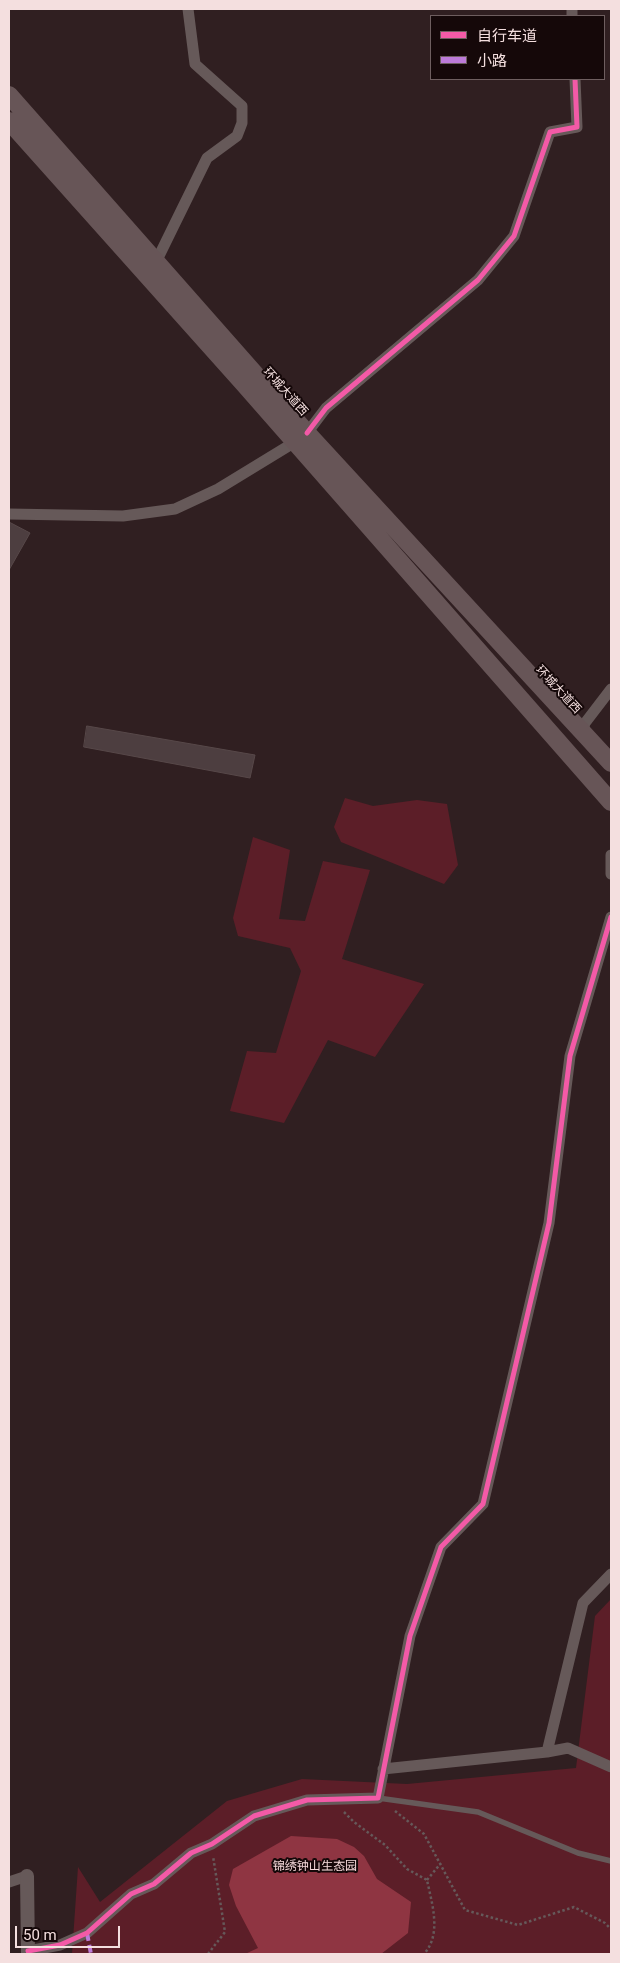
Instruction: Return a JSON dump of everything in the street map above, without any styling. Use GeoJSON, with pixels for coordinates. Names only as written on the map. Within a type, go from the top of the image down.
{"type":"FeatureCollection","features":[{"type":"Feature","properties":{"kind":"main road","name":"环城大道西"},"geometry":{"type":"LineString","coordinates":[[9,96],[150,267],[301,437],[611,802]]}},
{"type":"Feature","properties":{"kind":"main road","name":"环城大道西"},"geometry":{"type":"LineString","coordinates":[[9,121],[150,267]]}},
{"type":"Feature","properties":{"kind":"main road","name":"环城大道西"},"geometry":{"type":"LineString","coordinates":[[301,437],[611,763]]}},
{"type":"Feature","properties":{"kind":"street"},"geometry":{"type":"LineString","coordinates":[[150,267],[208,158],[237,136],[242,123],[242,106],[195,64],[188,9]]}},
{"type":"Feature","properties":{"kind":"street"},"geometry":{"type":"LineString","coordinates":[[9,514],[124,516],[176,509],[218,489],[301,437],[326,408],[478,280],[514,236],[550,132],[577,127],[575,80]]}},
{"type":"Feature","properties":{"kind":"street"},"geometry":{"type":"LineString","coordinates":[[582,732],[585,723],[611,689]]}},
{"type":"Feature","properties":{"kind":"street"},"geometry":{"type":"LineString","coordinates":[[611,855],[611,874]]}},
{"type":"Feature","properties":{"kind":"street"},"geometry":{"type":"LineString","coordinates":[[9,1882],[27,1876],[28,1953],[60,1945],[87,1933],[131,1894],[154,1884],[191,1853],[212,1844],[254,1816],[307,1800],[378,1798],[410,1636],[441,1547],[483,1504],[549,1224],[570,1056],[611,917]]}},
{"type":"Feature","properties":{"kind":"street"},"geometry":{"type":"LineString","coordinates":[[547,1752],[583,1603],[611,1574]]}},
{"type":"Feature","properties":{"kind":"street"},"geometry":{"type":"LineString","coordinates":[[383,1769],[547,1752],[568,1748],[611,1767]]}},
{"type":"Feature","properties":{"kind":"lane"},"geometry":{"type":"LineString","coordinates":[[378,1798],[478,1812],[578,1853],[611,1861]]}},
{"type":"Feature","properties":{"kind":"path"},"geometry":{"type":"LineString","coordinates":[[378,1798],[424,1834],[465,1910],[518,1925],[546,1914],[574,1907],[605,1923],[611,1929]]}},
{"type":"Feature","properties":{"kind":"path"},"geometry":{"type":"LineString","coordinates":[[334,1800],[354,1822],[385,1845],[407,1869],[427,1880]]}},
{"type":"Feature","properties":{"kind":"path"},"geometry":{"type":"LineString","coordinates":[[208,1954],[225,1932],[212,1844]]}},
{"type":"Feature","properties":{"kind":"path"},"geometry":{"type":"LineString","coordinates":[[427,1880],[441,1863]]}},
{"type":"Feature","properties":{"kind":"path"},"geometry":{"type":"LineString","coordinates":[[424,1954],[431,1947],[435,1922],[427,1880]]}},
{"type":"Feature","properties":{"kind":"green space"},"geometry":{"type":"Polygon","coordinates":[[[345,798],[373,806],[417,800],[447,804],[458,865],[444,884],[341,842],[334,827],[345,798]]]}},
{"type":"Feature","properties":{"kind":"green space"},"geometry":{"type":"Polygon","coordinates":[[[253,837],[290,850],[279,919],[305,921],[323,861],[370,870],[342,959],[424,984],[375,1057],[328,1040],[284,1123],[230,1111],[247,1051],[276,1053],[301,971],[290,948],[238,936],[233,918],[253,837]]]}},
{"type":"Feature","properties":{"kind":"green space","name":"锦绣钟山生态园"},"geometry":{"type":"Polygon","coordinates":[[[611,1599],[611,1954],[72,1954],[78,1867],[100,1902],[227,1801],[302,1779],[407,1784],[576,1768],[595,1616],[611,1599]]]}},
{"type":"Feature","properties":{"kind":"shaded area"},"geometry":{"type":"Polygon","coordinates":[[[291,1836],[337,1839],[354,1847],[364,1856],[377,1879],[411,1902],[408,1933],[381,1954],[245,1954],[258,1948],[236,1906],[229,1885],[233,1869],[291,1836]]]}},
{"type":"Feature","properties":{"kind":"building"},"geometry":{"type":"Polygon","coordinates":[[[9,522],[30,533],[9,570],[9,522]]]}},
{"type":"Feature","properties":{"kind":"building"},"geometry":{"type":"Polygon","coordinates":[[[87,726],[255,755],[250,778],[84,747],[87,726]]]}},
{"type":"Feature","properties":{"kind":"marked path"},"geometry":{"type":"LineString","coordinates":[[87,1933],[91,1954]]}},
{"type":"Feature","properties":{"kind":"cycle path"},"geometry":{"type":"LineString","coordinates":[[307,433],[326,408],[478,280],[514,236],[550,132],[577,127],[575,80]]}},
{"type":"Feature","properties":{"kind":"cycle path"},"geometry":{"type":"LineString","coordinates":[[28,1951],[60,1945],[87,1933],[131,1894],[154,1884],[191,1853],[212,1844],[254,1816],[307,1800],[378,1798],[410,1636],[441,1547],[483,1504],[549,1223],[570,1056],[611,917]]}}]}
